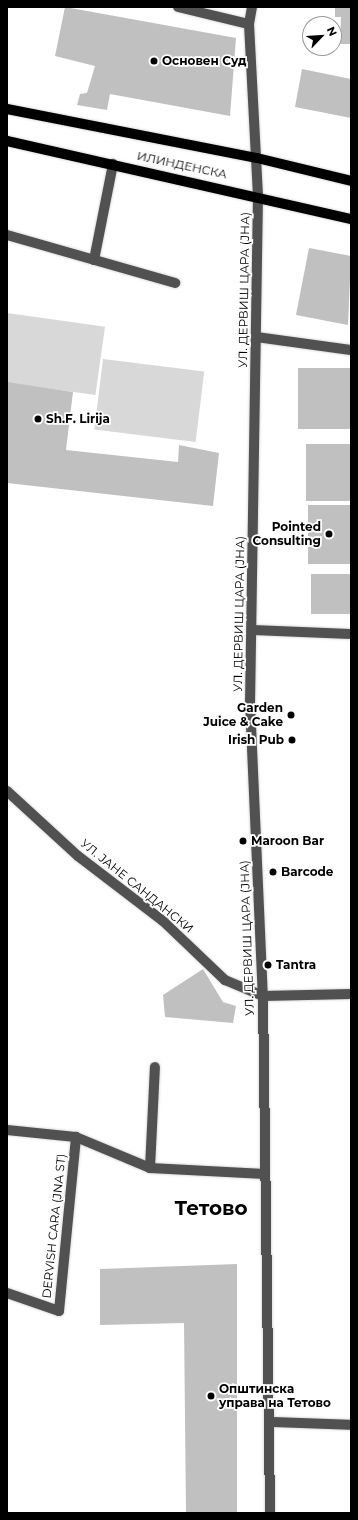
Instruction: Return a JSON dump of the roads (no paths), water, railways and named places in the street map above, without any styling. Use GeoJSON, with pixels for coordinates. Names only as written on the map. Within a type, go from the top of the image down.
{"type":"FeatureCollection","features":[{"type":"Feature","properties":{"kind":"main road","name":"ИЛИНДЕНСКА"},"geometry":{"type":"LineString","coordinates":[[7,109],[257,158],[351,182]]}},
{"type":"Feature","properties":{"kind":"main road","name":"ИЛИНДЕНСКА"},"geometry":{"type":"LineString","coordinates":[[7,141],[258,195],[351,219]]}},
{"type":"Feature","properties":{"kind":"street"},"geometry":{"type":"LineString","coordinates":[[178,7],[249,24]]}},
{"type":"Feature","properties":{"kind":"street","name":"УЛ. ДЕРВИШ ЦАРА (ЈНА)"},"geometry":{"type":"LineString","coordinates":[[252,7],[249,24],[258,195],[250,702],[263,996],[265,1174],[271,1422],[270,1513]]}},
{"type":"Feature","properties":{"kind":"street"},"geometry":{"type":"LineString","coordinates":[[94,260],[113,164]]}},
{"type":"Feature","properties":{"kind":"street"},"geometry":{"type":"LineString","coordinates":[[7,235],[175,283]]}},
{"type":"Feature","properties":{"kind":"street"},"geometry":{"type":"LineString","coordinates":[[256,336],[351,350]]}},
{"type":"Feature","properties":{"kind":"street"},"geometry":{"type":"LineString","coordinates":[[252,630],[351,634]]}},
{"type":"Feature","properties":{"kind":"street","name":"УЛ. ЈАНЕ САНДАНСКИ"},"geometry":{"type":"LineString","coordinates":[[7,791],[78,856],[163,921],[225,980],[263,996],[351,994]]}},
{"type":"Feature","properties":{"kind":"street"},"geometry":{"type":"LineString","coordinates":[[150,1168],[155,1067]]}},
{"type":"Feature","properties":{"kind":"street","name":"DERVISH CARA (JNA ST)"},"geometry":{"type":"LineString","coordinates":[[7,1130],[76,1137],[150,1168],[265,1174]]}},
{"type":"Feature","properties":{"kind":"street","name":"DERVISH CARA (JNA ST)"},"geometry":{"type":"LineString","coordinates":[[7,1293],[59,1311],[76,1137]]}},
{"type":"Feature","properties":{"kind":"street"},"geometry":{"type":"LineString","coordinates":[[271,1422],[351,1425]]}},
{"type":"Feature","properties":{"kind":"place","name":"Основен Суд"},"geometry":{"type":"Point","coordinates":[154,61]}},
{"type":"Feature","properties":{"kind":"place","name":"Sh.F. Lirija"},"geometry":{"type":"Point","coordinates":[38,419]}},
{"type":"Feature","properties":{"kind":"place","name":"Pointed Consulting"},"geometry":{"type":"Point","coordinates":[329,534]}},
{"type":"Feature","properties":{"kind":"place","name":"Garden Juice & Cake"},"geometry":{"type":"Point","coordinates":[291,715]}},
{"type":"Feature","properties":{"kind":"place","name":"Irish Pub"},"geometry":{"type":"Point","coordinates":[292,740]}},
{"type":"Feature","properties":{"kind":"place","name":"Maroon Bar"},"geometry":{"type":"Point","coordinates":[243,841]}},
{"type":"Feature","properties":{"kind":"place","name":"Barcode"},"geometry":{"type":"Point","coordinates":[273,872]}},
{"type":"Feature","properties":{"kind":"place","name":"Tantra"},"geometry":{"type":"Point","coordinates":[268,965]}},
{"type":"Feature","properties":{"kind":"place","name":"Општинска управа на Тетово"},"geometry":{"type":"Point","coordinates":[211,1396]}},
{"type":"Feature","properties":{"kind":"district","name":"Тетово"},"geometry":{"type":"Point","coordinates":[211,1208]}}]}
